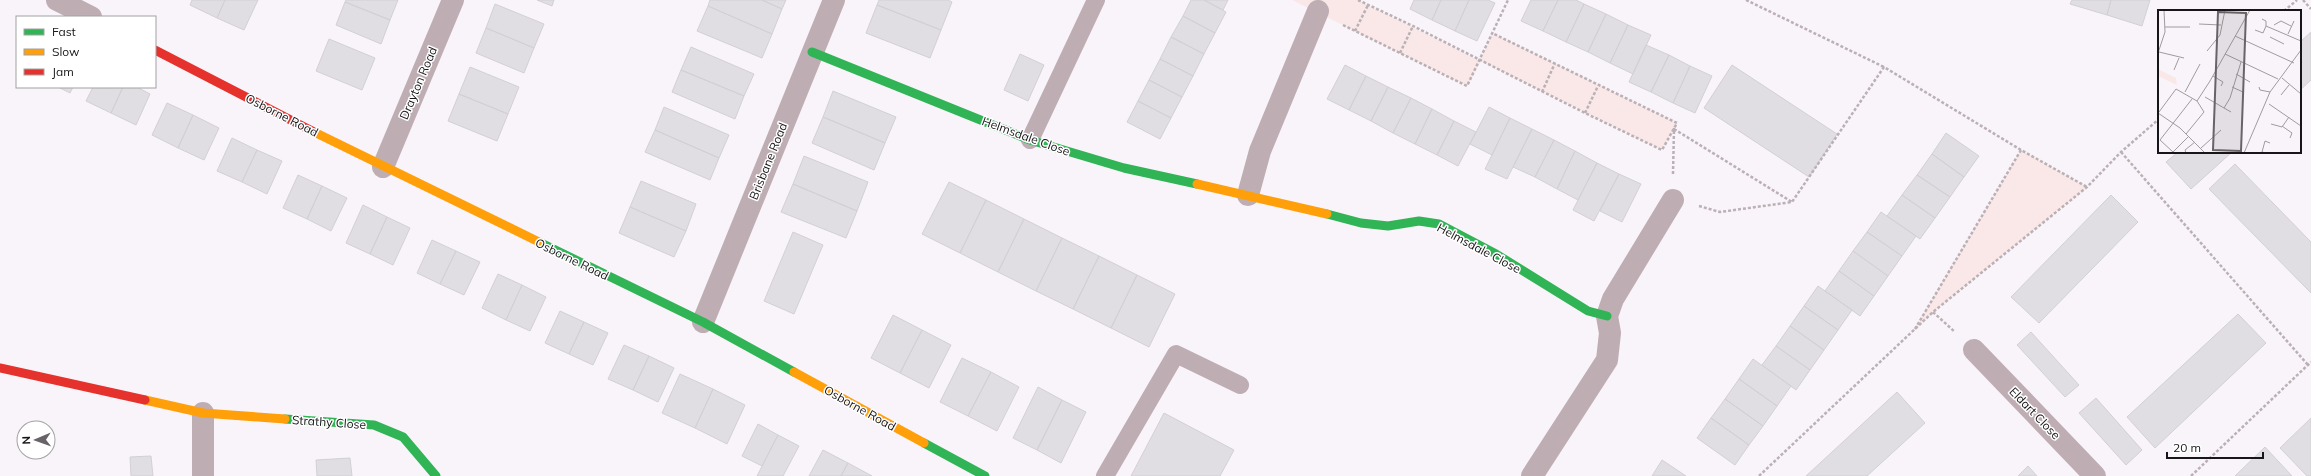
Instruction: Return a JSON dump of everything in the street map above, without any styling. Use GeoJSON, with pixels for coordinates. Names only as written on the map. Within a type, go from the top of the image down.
{"type":"FeatureCollection","features":[{"type":"Feature","properties":{"kind":"street"},"geometry":{"type":"LineString","coordinates":[[57,0],[88,16]]}},
{"type":"Feature","properties":{"kind":"street","name":"Drayton Road"},"geometry":{"type":"LineString","coordinates":[[383,167],[453,0]]}},
{"type":"Feature","properties":{"kind":"street","name":"Brisbane Road"},"geometry":{"type":"LineString","coordinates":[[703,322],[834,0]]}},
{"type":"Feature","properties":{"kind":"street"},"geometry":{"type":"LineString","coordinates":[[1248,195],[1260,151],[1318,11]]}},
{"type":"Feature","properties":{"kind":"street","name":"Osborne Road"},"geometry":{"type":"LineString","coordinates":[[156,51],[383,167],[703,322],[985,476]]}},
{"type":"Feature","properties":{"kind":"street","name":"Helmsdale Close"},"geometry":{"type":"LineString","coordinates":[[812,52],[1030,140],[1124,168],[1248,195],[1361,223],[1388,226],[1419,221],[1438,224],[1496,254],[1588,311],[1607,316]]}},
{"type":"Feature","properties":{"kind":"street"},"geometry":{"type":"LineString","coordinates":[[1532,476],[1607,360],[1610,333],[1607,316],[1613,299],[1673,200]]}},
{"type":"Feature","properties":{"kind":"street","name":"Eldart Close"},"geometry":{"type":"LineString","coordinates":[[1974,350],[2095,476]]}},
{"type":"Feature","properties":{"kind":"street","name":"Strathy Close"},"geometry":{"type":"LineString","coordinates":[[0,368],[202,412],[374,425],[403,437],[436,476]]}},
{"type":"Feature","properties":{"kind":"street"},"geometry":{"type":"LineString","coordinates":[[202,412],[203,476]]}},
{"type":"Feature","properties":{"kind":"lane"},"geometry":{"type":"LineString","coordinates":[[1030,140],[1096,0]]}},
{"type":"Feature","properties":{"kind":"lane"},"geometry":{"type":"LineString","coordinates":[[1105,476],[1176,354],[1240,385]]}},
{"type":"Feature","properties":{"kind":"path"},"geometry":{"type":"LineString","coordinates":[[1358,0],[1662,150],[1677,123],[1598,86],[1555,63],[1492,33]]}},
{"type":"Feature","properties":{"kind":"path"},"geometry":{"type":"LineString","coordinates":[[1318,11],[1355,31],[1467,86],[1508,0]]}},
{"type":"Feature","properties":{"kind":"path"},"geometry":{"type":"LineString","coordinates":[[1746,0],[1884,68],[2021,150],[2088,187]]}},
{"type":"Feature","properties":{"kind":"path"},"geometry":{"type":"LineString","coordinates":[[2285,10],[2297,0]]}},
{"type":"Feature","properties":{"kind":"path"},"geometry":{"type":"LineString","coordinates":[[2303,0],[2311,10]]}},
{"type":"Feature","properties":{"kind":"path"},"geometry":{"type":"LineString","coordinates":[[1355,31],[1368,6]]}},
{"type":"Feature","properties":{"kind":"path"},"geometry":{"type":"LineString","coordinates":[[1400,53],[1413,26]]}},
{"type":"Feature","properties":{"kind":"path"},"geometry":{"type":"LineString","coordinates":[[1542,92],[1555,63]]}},
{"type":"Feature","properties":{"kind":"path"},"geometry":{"type":"LineString","coordinates":[[1674,129],[1673,200],[1720,212],[1792,202],[1884,68]]}},
{"type":"Feature","properties":{"kind":"path"},"geometry":{"type":"LineString","coordinates":[[1585,113],[1598,86]]}},
{"type":"Feature","properties":{"kind":"path"},"geometry":{"type":"LineString","coordinates":[[1759,476],[1933,312],[2088,187],[2121,152],[2158,120]]}},
{"type":"Feature","properties":{"kind":"path"},"geometry":{"type":"LineString","coordinates":[[1674,129],[1792,202]]}},
{"type":"Feature","properties":{"kind":"path"},"geometry":{"type":"LineString","coordinates":[[1912,333],[2021,150]]}},
{"type":"Feature","properties":{"kind":"path"},"geometry":{"type":"LineString","coordinates":[[2121,152],[2308,365]]}},
{"type":"Feature","properties":{"kind":"path"},"geometry":{"type":"LineString","coordinates":[[2191,476],[2311,362]]}},
{"type":"Feature","properties":{"kind":"shaded area"},"geometry":{"type":"Polygon","coordinates":[[[1292,0],[1358,0],[1480,61],[1492,33],[1677,123],[1662,150],[1481,61],[1467,86],[1292,0]]]}},
{"type":"Feature","properties":{"kind":"shaded area"},"geometry":{"type":"Polygon","coordinates":[[[2021,150],[2087,187],[1933,312],[1912,333],[2021,150]]]}},
{"type":"Feature","properties":{"kind":"building"},"geometry":{"type":"Polygon","coordinates":[[[192,0],[225,0],[217,18],[190,5],[192,0]]]}},
{"type":"Feature","properties":{"kind":"building"},"geometry":{"type":"Polygon","coordinates":[[[225,0],[258,0],[244,30],[217,18],[225,0]]]}},
{"type":"Feature","properties":{"kind":"building"},"geometry":{"type":"Polygon","coordinates":[[[346,0],[398,0],[390,20],[345,2],[346,0]]]}},
{"type":"Feature","properties":{"kind":"building"},"geometry":{"type":"Polygon","coordinates":[[[537,0],[554,0],[552,6],[537,0]]]}},
{"type":"Feature","properties":{"kind":"building"},"geometry":{"type":"Polygon","coordinates":[[[710,0],[762,0],[782,9],[772,34],[708,6],[710,0]]]}},
{"type":"Feature","properties":{"kind":"building"},"geometry":{"type":"Polygon","coordinates":[[[762,0],[786,0],[782,9],[762,0]]]}},
{"type":"Feature","properties":{"kind":"building"},"geometry":{"type":"Polygon","coordinates":[[[879,0],[948,0],[952,2],[941,30],[877,5],[879,0]]]}},
{"type":"Feature","properties":{"kind":"building"},"geometry":{"type":"Polygon","coordinates":[[[1191,0],[1204,0],[1226,12],[1215,33],[1183,16],[1191,0]]]}},
{"type":"Feature","properties":{"kind":"building"},"geometry":{"type":"Polygon","coordinates":[[[1204,0],[1228,0],[1223,10],[1204,0]]]}},
{"type":"Feature","properties":{"kind":"building"},"geometry":{"type":"Polygon","coordinates":[[[1414,0],[1441,0],[1432,20],[1410,9],[1414,0]]]}},
{"type":"Feature","properties":{"kind":"building"},"geometry":{"type":"Polygon","coordinates":[[[1441,0],[1469,0],[1455,31],[1432,20],[1441,0]]]}},
{"type":"Feature","properties":{"kind":"building"},"geometry":{"type":"Polygon","coordinates":[[[1469,0],[1488,0],[1495,3],[1477,41],[1455,31],[1469,0]]]}},
{"type":"Feature","properties":{"kind":"building"},"geometry":{"type":"Polygon","coordinates":[[[1531,0],[1558,0],[1543,31],[1521,21],[1531,0]]]}},
{"type":"Feature","properties":{"kind":"building"},"geometry":{"type":"Polygon","coordinates":[[[1558,0],[1576,0],[1584,4],[1566,42],[1543,31],[1558,0]]]}},
{"type":"Feature","properties":{"kind":"building"},"geometry":{"type":"Polygon","coordinates":[[[2072,0],[2111,0],[2107,15],[2070,4],[2072,0]]]}},
{"type":"Feature","properties":{"kind":"building"},"geometry":{"type":"Polygon","coordinates":[[[2111,0],[2150,0],[2142,26],[2107,15],[2111,0]]]}},
{"type":"Feature","properties":{"kind":"building"},"geometry":{"type":"Polygon","coordinates":[[[345,2],[390,20],[381,44],[336,25],[345,2]]]}},
{"type":"Feature","properties":{"kind":"building"},"geometry":{"type":"Polygon","coordinates":[[[495,4],[544,24],[534,48],[486,28],[495,4]]]}},
{"type":"Feature","properties":{"kind":"building"},"geometry":{"type":"Polygon","coordinates":[[[1584,4],[1606,14],[1588,52],[1566,42],[1584,4]]]}},
{"type":"Feature","properties":{"kind":"building"},"geometry":{"type":"Polygon","coordinates":[[[877,5],[941,30],[930,58],[866,33],[877,5]]]}},
{"type":"Feature","properties":{"kind":"building"},"geometry":{"type":"Polygon","coordinates":[[[708,6],[772,34],[762,58],[697,31],[708,6]]]}},
{"type":"Feature","properties":{"kind":"building"},"geometry":{"type":"Polygon","coordinates":[[[1606,14],[1628,25],[1610,63],[1588,52],[1606,14]]]}},
{"type":"Feature","properties":{"kind":"building"},"geometry":{"type":"Polygon","coordinates":[[[1183,16],[1215,33],[1204,54],[1171,37],[1183,16]]]}},
{"type":"Feature","properties":{"kind":"building"},"geometry":{"type":"Polygon","coordinates":[[[1628,25],[1651,35],[1633,74],[1610,63],[1628,25]]]}},
{"type":"Feature","properties":{"kind":"building"},"geometry":{"type":"Polygon","coordinates":[[[486,28],[534,48],[524,73],[476,53],[486,28]]]}},
{"type":"Feature","properties":{"kind":"building"},"geometry":{"type":"Polygon","coordinates":[[[2311,32],[2311,80],[2301,89],[2301,41],[2311,32]]]}},
{"type":"Feature","properties":{"kind":"building"},"geometry":{"type":"Polygon","coordinates":[[[1171,37],[1204,54],[1193,76],[1160,59],[1171,37]]]}},
{"type":"Feature","properties":{"kind":"building"},"geometry":{"type":"Polygon","coordinates":[[[329,39],[375,58],[362,90],[316,71],[329,39]]]}},
{"type":"Feature","properties":{"kind":"building"},"geometry":{"type":"Polygon","coordinates":[[[1646,45],[1669,55],[1651,92],[1629,82],[1646,45]]]}},
{"type":"Feature","properties":{"kind":"building"},"geometry":{"type":"Polygon","coordinates":[[[691,47],[754,74],[744,96],[681,70],[691,47]]]}},
{"type":"Feature","properties":{"kind":"building"},"geometry":{"type":"Polygon","coordinates":[[[1020,54],[1044,65],[1028,101],[1004,90],[1020,54]]]}},
{"type":"Feature","properties":{"kind":"building"},"geometry":{"type":"Polygon","coordinates":[[[1669,55],[1690,66],[1673,103],[1651,92],[1669,55]]]}},
{"type":"Feature","properties":{"kind":"building"},"geometry":{"type":"Polygon","coordinates":[[[1160,59],[1193,76],[1182,97],[1149,80],[1160,59]]]}},
{"type":"Feature","properties":{"kind":"building"},"geometry":{"type":"Polygon","coordinates":[[[1345,65],[1366,76],[1349,110],[1327,99],[1345,65]]]}},
{"type":"Feature","properties":{"kind":"building"},"geometry":{"type":"Polygon","coordinates":[[[1732,65],[1837,134],[1809,177],[1704,108],[1732,65]]]}},
{"type":"Feature","properties":{"kind":"building"},"geometry":{"type":"Polygon","coordinates":[[[1690,66],[1712,76],[1695,113],[1673,103],[1690,66]]]}},
{"type":"Feature","properties":{"kind":"building"},"geometry":{"type":"Polygon","coordinates":[[[470,67],[519,87],[508,114],[459,94],[470,67]]]}},
{"type":"Feature","properties":{"kind":"building"},"geometry":{"type":"Polygon","coordinates":[[[681,70],[744,96],[735,119],[672,92],[681,70]]]}},
{"type":"Feature","properties":{"kind":"building"},"geometry":{"type":"Polygon","coordinates":[[[1366,76],[1388,87],[1371,121],[1349,110],[1366,76]]]}},
{"type":"Feature","properties":{"kind":"building"},"geometry":{"type":"Polygon","coordinates":[[[1149,80],[1182,97],[1171,118],[1138,101],[1149,80]]]}},
{"type":"Feature","properties":{"kind":"building"},"geometry":{"type":"Polygon","coordinates":[[[1388,87],[1411,98],[1393,133],[1371,121],[1388,87]]]}},
{"type":"Feature","properties":{"kind":"building"},"geometry":{"type":"Polygon","coordinates":[[[60,88],[72,88],[70,93],[60,88]]]}},
{"type":"Feature","properties":{"kind":"building"},"geometry":{"type":"Polygon","coordinates":[[[92,88],[123,88],[111,113],[86,101],[92,88]]]}},
{"type":"Feature","properties":{"kind":"building"},"geometry":{"type":"Polygon","coordinates":[[[123,88],[139,88],[150,94],[136,125],[111,113],[123,88]]]}},
{"type":"Feature","properties":{"kind":"building"},"geometry":{"type":"Polygon","coordinates":[[[833,91],[896,117],[885,143],[823,117],[833,91]]]}},
{"type":"Feature","properties":{"kind":"building"},"geometry":{"type":"Polygon","coordinates":[[[459,94],[508,114],[497,141],[448,121],[459,94]]]}},
{"type":"Feature","properties":{"kind":"building"},"geometry":{"type":"Polygon","coordinates":[[[1411,98],[1432,109],[1415,144],[1393,133],[1411,98]]]}},
{"type":"Feature","properties":{"kind":"building"},"geometry":{"type":"Polygon","coordinates":[[[1138,101],[1171,118],[1160,139],[1127,122],[1138,101]]]}},
{"type":"Feature","properties":{"kind":"building"},"geometry":{"type":"Polygon","coordinates":[[[167,103],[193,115],[178,148],[152,135],[167,103]]]}},
{"type":"Feature","properties":{"kind":"building"},"geometry":{"type":"Polygon","coordinates":[[[664,107],[729,135],[719,158],[655,130],[664,107]]]}},
{"type":"Feature","properties":{"kind":"building"},"geometry":{"type":"Polygon","coordinates":[[[1489,107],[1510,118],[1492,155],[1470,144],[1489,107]]]}},
{"type":"Feature","properties":{"kind":"building"},"geometry":{"type":"Polygon","coordinates":[[[1432,109],[1454,121],[1437,155],[1415,144],[1432,109]]]}},
{"type":"Feature","properties":{"kind":"building"},"geometry":{"type":"Polygon","coordinates":[[[193,115],[219,128],[204,160],[178,148],[193,115]]]}},
{"type":"Feature","properties":{"kind":"building"},"geometry":{"type":"Polygon","coordinates":[[[823,117],[885,143],[874,170],[812,143],[823,117]]]}},
{"type":"Feature","properties":{"kind":"building"},"geometry":{"type":"Polygon","coordinates":[[[1510,118],[1532,129],[1507,179],[1485,169],[1510,118]]]}},
{"type":"Feature","properties":{"kind":"building"},"geometry":{"type":"Polygon","coordinates":[[[1454,121],[1476,132],[1458,166],[1437,155],[1454,121]]]}},
{"type":"Feature","properties":{"kind":"building"},"geometry":{"type":"Polygon","coordinates":[[[1532,129],[1554,140],[1535,177],[1513,167],[1532,129]]]}},
{"type":"Feature","properties":{"kind":"building"},"geometry":{"type":"Polygon","coordinates":[[[655,130],[719,158],[710,180],[645,152],[655,130]]]}},
{"type":"Feature","properties":{"kind":"building"},"geometry":{"type":"Polygon","coordinates":[[[1946,133],[1979,156],[1964,177],[1932,154],[1946,133]]]}},
{"type":"Feature","properties":{"kind":"building"},"geometry":{"type":"Polygon","coordinates":[[[232,138],[257,150],[242,182],[217,171],[232,138]]]}},
{"type":"Feature","properties":{"kind":"building"},"geometry":{"type":"Polygon","coordinates":[[[1554,140],[1575,151],[1557,189],[1535,177],[1554,140]]]}},
{"type":"Feature","properties":{"kind":"building"},"geometry":{"type":"Polygon","coordinates":[[[257,150],[282,161],[267,194],[242,182],[257,150]]]}},
{"type":"Feature","properties":{"kind":"building"},"geometry":{"type":"Polygon","coordinates":[[[1575,151],[1597,163],[1578,200],[1557,189],[1575,151]]]}},
{"type":"Feature","properties":{"kind":"building"},"geometry":{"type":"Polygon","coordinates":[[[2177,153],[2231,153],[2191,189],[2166,162],[2177,153]]]}},
{"type":"Feature","properties":{"kind":"building"},"geometry":{"type":"Polygon","coordinates":[[[1932,154],[1964,177],[1950,197],[1917,175],[1932,154]]]}},
{"type":"Feature","properties":{"kind":"building"},"geometry":{"type":"Polygon","coordinates":[[[804,156],[868,182],[857,211],[793,184],[804,156]]]}},
{"type":"Feature","properties":{"kind":"building"},"geometry":{"type":"Polygon","coordinates":[[[1597,163],[1619,174],[1594,221],[1573,210],[1597,163]]]}},
{"type":"Feature","properties":{"kind":"building"},"geometry":{"type":"Polygon","coordinates":[[[2235,164],[2311,242],[2311,293],[2209,189],[2235,164]]]}},
{"type":"Feature","properties":{"kind":"building"},"geometry":{"type":"Polygon","coordinates":[[[1619,174],[1641,184],[1622,222],[1600,211],[1619,174]]]}},
{"type":"Feature","properties":{"kind":"building"},"geometry":{"type":"Polygon","coordinates":[[[298,175],[322,186],[307,219],[283,208],[298,175]]]}},
{"type":"Feature","properties":{"kind":"building"},"geometry":{"type":"Polygon","coordinates":[[[1917,175],[1950,197],[1935,218],[1902,195],[1917,175]]]}},
{"type":"Feature","properties":{"kind":"building"},"geometry":{"type":"Polygon","coordinates":[[[641,181],[696,204],[686,231],[630,207],[641,181]]]}},
{"type":"Feature","properties":{"kind":"building"},"geometry":{"type":"Polygon","coordinates":[[[949,182],[986,200],[960,253],[922,234],[949,182]]]}},
{"type":"Feature","properties":{"kind":"building"},"geometry":{"type":"Polygon","coordinates":[[[793,184],[857,211],[846,238],[781,212],[793,184]]]}},
{"type":"Feature","properties":{"kind":"building"},"geometry":{"type":"Polygon","coordinates":[[[322,186],[347,198],[331,231],[307,219],[322,186]]]}},
{"type":"Feature","properties":{"kind":"building"},"geometry":{"type":"Polygon","coordinates":[[[1902,195],[1935,218],[1920,239],[1887,216],[1902,195]]]}},
{"type":"Feature","properties":{"kind":"building"},"geometry":{"type":"Polygon","coordinates":[[[2111,195],[2138,222],[2039,323],[2011,297],[2111,195]]]}},
{"type":"Feature","properties":{"kind":"building"},"geometry":{"type":"Polygon","coordinates":[[[986,200],[1024,219],[998,272],[960,253],[986,200]]]}},
{"type":"Feature","properties":{"kind":"building"},"geometry":{"type":"Polygon","coordinates":[[[363,205],[387,217],[370,254],[346,243],[363,205]]]}},
{"type":"Feature","properties":{"kind":"building"},"geometry":{"type":"Polygon","coordinates":[[[630,207],[686,231],[674,257],[619,233],[630,207]]]}},
{"type":"Feature","properties":{"kind":"building"},"geometry":{"type":"Polygon","coordinates":[[[1881,212],[1916,236],[1902,256],[1867,232],[1881,212]]]}},
{"type":"Feature","properties":{"kind":"building"},"geometry":{"type":"Polygon","coordinates":[[[387,217],[410,228],[393,265],[370,254],[387,217]]]}},
{"type":"Feature","properties":{"kind":"building"},"geometry":{"type":"Polygon","coordinates":[[[1024,219],[1062,238],[1036,291],[998,272],[1024,219]]]}},
{"type":"Feature","properties":{"kind":"building"},"geometry":{"type":"Polygon","coordinates":[[[793,232],[823,245],[794,314],[764,301],[793,232]]]}},
{"type":"Feature","properties":{"kind":"building"},"geometry":{"type":"Polygon","coordinates":[[[1867,232],[1902,256],[1888,276],[1853,251],[1867,232]]]}},
{"type":"Feature","properties":{"kind":"building"},"geometry":{"type":"Polygon","coordinates":[[[1062,238],[1099,256],[1073,309],[1036,291],[1062,238]]]}},
{"type":"Feature","properties":{"kind":"building"},"geometry":{"type":"Polygon","coordinates":[[[432,240],[456,251],[440,284],[417,273],[432,240]]]}},
{"type":"Feature","properties":{"kind":"building"},"geometry":{"type":"Polygon","coordinates":[[[456,251],[480,262],[464,295],[440,284],[456,251]]]}},
{"type":"Feature","properties":{"kind":"building"},"geometry":{"type":"Polygon","coordinates":[[[1853,251],[1888,276],[1874,296],[1839,271],[1853,251]]]}},
{"type":"Feature","properties":{"kind":"building"},"geometry":{"type":"Polygon","coordinates":[[[1099,256],[1137,275],[1111,328],[1073,309],[1099,256]]]}},
{"type":"Feature","properties":{"kind":"building"},"geometry":{"type":"Polygon","coordinates":[[[1839,271],[1874,296],[1860,316],[1825,291],[1839,271]]]}},
{"type":"Feature","properties":{"kind":"building"},"geometry":{"type":"Polygon","coordinates":[[[498,274],[522,285],[506,320],[482,308],[498,274]]]}},
{"type":"Feature","properties":{"kind":"building"},"geometry":{"type":"Polygon","coordinates":[[[1137,275],[1175,294],[1149,347],[1111,328],[1137,275]]]}},
{"type":"Feature","properties":{"kind":"building"},"geometry":{"type":"Polygon","coordinates":[[[522,285],[546,297],[530,331],[506,320],[522,285]]]}},
{"type":"Feature","properties":{"kind":"building"},"geometry":{"type":"Polygon","coordinates":[[[1818,286],[1852,310],[1838,330],[1804,306],[1818,286]]]}},
{"type":"Feature","properties":{"kind":"building"},"geometry":{"type":"Polygon","coordinates":[[[1804,306],[1838,330],[1824,350],[1790,326],[1804,306]]]}},
{"type":"Feature","properties":{"kind":"building"},"geometry":{"type":"Polygon","coordinates":[[[560,311],[584,322],[569,354],[545,343],[560,311]]]}},
{"type":"Feature","properties":{"kind":"building"},"geometry":{"type":"Polygon","coordinates":[[[2238,314],[2266,343],[2155,448],[2127,417],[2238,314]]]}},
{"type":"Feature","properties":{"kind":"building"},"geometry":{"type":"Polygon","coordinates":[[[893,315],[922,330],[900,373],[871,358],[893,315]]]}},
{"type":"Feature","properties":{"kind":"building"},"geometry":{"type":"Polygon","coordinates":[[[584,322],[608,333],[593,365],[569,354],[584,322]]]}},
{"type":"Feature","properties":{"kind":"building"},"geometry":{"type":"Polygon","coordinates":[[[1790,326],[1824,350],[1810,370],[1776,346],[1790,326]]]}},
{"type":"Feature","properties":{"kind":"building"},"geometry":{"type":"Polygon","coordinates":[[[922,330],[951,345],[929,388],[900,373],[922,330]]]}},
{"type":"Feature","properties":{"kind":"building"},"geometry":{"type":"Polygon","coordinates":[[[2031,332],[2079,385],[2065,397],[2017,345],[2031,332]]]}},
{"type":"Feature","properties":{"kind":"building"},"geometry":{"type":"Polygon","coordinates":[[[624,345],[649,356],[633,390],[608,379],[624,345]]]}},
{"type":"Feature","properties":{"kind":"building"},"geometry":{"type":"Polygon","coordinates":[[[1776,346],[1810,370],[1796,390],[1762,365],[1776,346]]]}},
{"type":"Feature","properties":{"kind":"building"},"geometry":{"type":"Polygon","coordinates":[[[649,356],[674,368],[658,402],[633,390],[649,356]]]}},
{"type":"Feature","properties":{"kind":"building"},"geometry":{"type":"Polygon","coordinates":[[[962,358],[991,372],[968,416],[940,402],[962,358]]]}},
{"type":"Feature","properties":{"kind":"building"},"geometry":{"type":"Polygon","coordinates":[[[1753,359],[1791,386],[1777,406],[1739,379],[1753,359]]]}},
{"type":"Feature","properties":{"kind":"building"},"geometry":{"type":"Polygon","coordinates":[[[991,372],[1019,387],[997,431],[968,416],[991,372]]]}},
{"type":"Feature","properties":{"kind":"building"},"geometry":{"type":"Polygon","coordinates":[[[680,374],[713,389],[695,428],[662,413],[680,374]]]}},
{"type":"Feature","properties":{"kind":"building"},"geometry":{"type":"Polygon","coordinates":[[[1739,379],[1777,406],[1763,426],[1725,399],[1739,379]]]}},
{"type":"Feature","properties":{"kind":"building"},"geometry":{"type":"Polygon","coordinates":[[[1038,387],[1062,400],[1037,450],[1013,438],[1038,387]]]}},
{"type":"Feature","properties":{"kind":"building"},"geometry":{"type":"Polygon","coordinates":[[[713,389],[745,405],[727,444],[695,428],[713,389]]]}},
{"type":"Feature","properties":{"kind":"building"},"geometry":{"type":"Polygon","coordinates":[[[1897,392],[1925,423],[1867,476],[1806,476],[1897,392]]]}},
{"type":"Feature","properties":{"kind":"building"},"geometry":{"type":"Polygon","coordinates":[[[2096,398],[2142,450],[2126,465],[2079,413],[2096,398]]]}},
{"type":"Feature","properties":{"kind":"building"},"geometry":{"type":"Polygon","coordinates":[[[1725,399],[1763,426],[1749,445],[1711,418],[1725,399]]]}},
{"type":"Feature","properties":{"kind":"building"},"geometry":{"type":"Polygon","coordinates":[[[1062,400],[1086,412],[1061,463],[1037,450],[1062,400]]]}},
{"type":"Feature","properties":{"kind":"building"},"geometry":{"type":"Polygon","coordinates":[[[1164,413],[1234,450],[1220,476],[1131,476],[1164,413]]]}},
{"type":"Feature","properties":{"kind":"building"},"geometry":{"type":"Polygon","coordinates":[[[1711,418],[1749,445],[1735,465],[1697,438],[1711,418]]]}},
{"type":"Feature","properties":{"kind":"building"},"geometry":{"type":"Polygon","coordinates":[[[2311,418],[2311,476],[2307,476],[2280,448],[2311,418]]]}},
{"type":"Feature","properties":{"kind":"building"},"geometry":{"type":"Polygon","coordinates":[[[758,424],[778,435],[762,466],[742,456],[758,424]]]}},
{"type":"Feature","properties":{"kind":"building"},"geometry":{"type":"Polygon","coordinates":[[[778,435],[799,446],[783,476],[757,476],[778,435]]]}},
{"type":"Feature","properties":{"kind":"building"},"geometry":{"type":"Polygon","coordinates":[[[2265,447],[2292,476],[2235,476],[2265,447]]]}},
{"type":"Feature","properties":{"kind":"building"},"geometry":{"type":"Polygon","coordinates":[[[823,450],[848,463],[841,476],[809,476],[823,450]]]}},
{"type":"Feature","properties":{"kind":"building"},"geometry":{"type":"Polygon","coordinates":[[[151,456],[153,476],[131,476],[130,457],[151,456]]]}},
{"type":"Feature","properties":{"kind":"building"},"geometry":{"type":"Polygon","coordinates":[[[350,458],[352,476],[317,476],[316,460],[350,458]]]}},
{"type":"Feature","properties":{"kind":"building"},"geometry":{"type":"Polygon","coordinates":[[[1662,460],[1686,476],[1652,476],[1662,460]]]}},
{"type":"Feature","properties":{"kind":"building"},"geometry":{"type":"Polygon","coordinates":[[[848,463],[872,476],[841,476],[848,463]]]}},
{"type":"Feature","properties":{"kind":"building"},"geometry":{"type":"Polygon","coordinates":[[[2028,466],[2037,476],[2018,476],[2028,466]]]}},
{"type":"Feature","properties":{"kind":"traffic: fast"},"geometry":{"type":"LineString","coordinates":[[812,52],[1030,140],[1124,168],[1197,184]]}},
{"type":"Feature","properties":{"kind":"traffic: fast"},"geometry":{"type":"LineString","coordinates":[[1327,214],[1361,223],[1388,226],[1419,221],[1439,224],[1496,254],[1588,311],[1607,316]]}},
{"type":"Feature","properties":{"kind":"traffic: fast"},"geometry":{"type":"LineString","coordinates":[[541,243],[703,322],[794,372]]}},
{"type":"Feature","properties":{"kind":"traffic: fast"},"geometry":{"type":"LineString","coordinates":[[285,419],[374,425],[403,437],[436,476]]}},
{"type":"Feature","properties":{"kind":"traffic: fast"},"geometry":{"type":"LineString","coordinates":[[924,443],[985,476]]}},
{"type":"Feature","properties":{"kind":"traffic: slow"},"geometry":{"type":"LineString","coordinates":[[312,131],[541,243]]}},
{"type":"Feature","properties":{"kind":"traffic: slow"},"geometry":{"type":"LineString","coordinates":[[1197,184],[1327,214]]}},
{"type":"Feature","properties":{"kind":"traffic: slow"},"geometry":{"type":"LineString","coordinates":[[794,372],[924,443]]}},
{"type":"Feature","properties":{"kind":"traffic: slow"},"geometry":{"type":"LineString","coordinates":[[145,400],[203,413],[285,419]]}},
{"type":"Feature","properties":{"kind":"traffic: jam"},"geometry":{"type":"LineString","coordinates":[[156,51],[312,131]]}},
{"type":"Feature","properties":{"kind":"traffic: jam"},"geometry":{"type":"LineString","coordinates":[[0,368],[145,400]]}}]}
